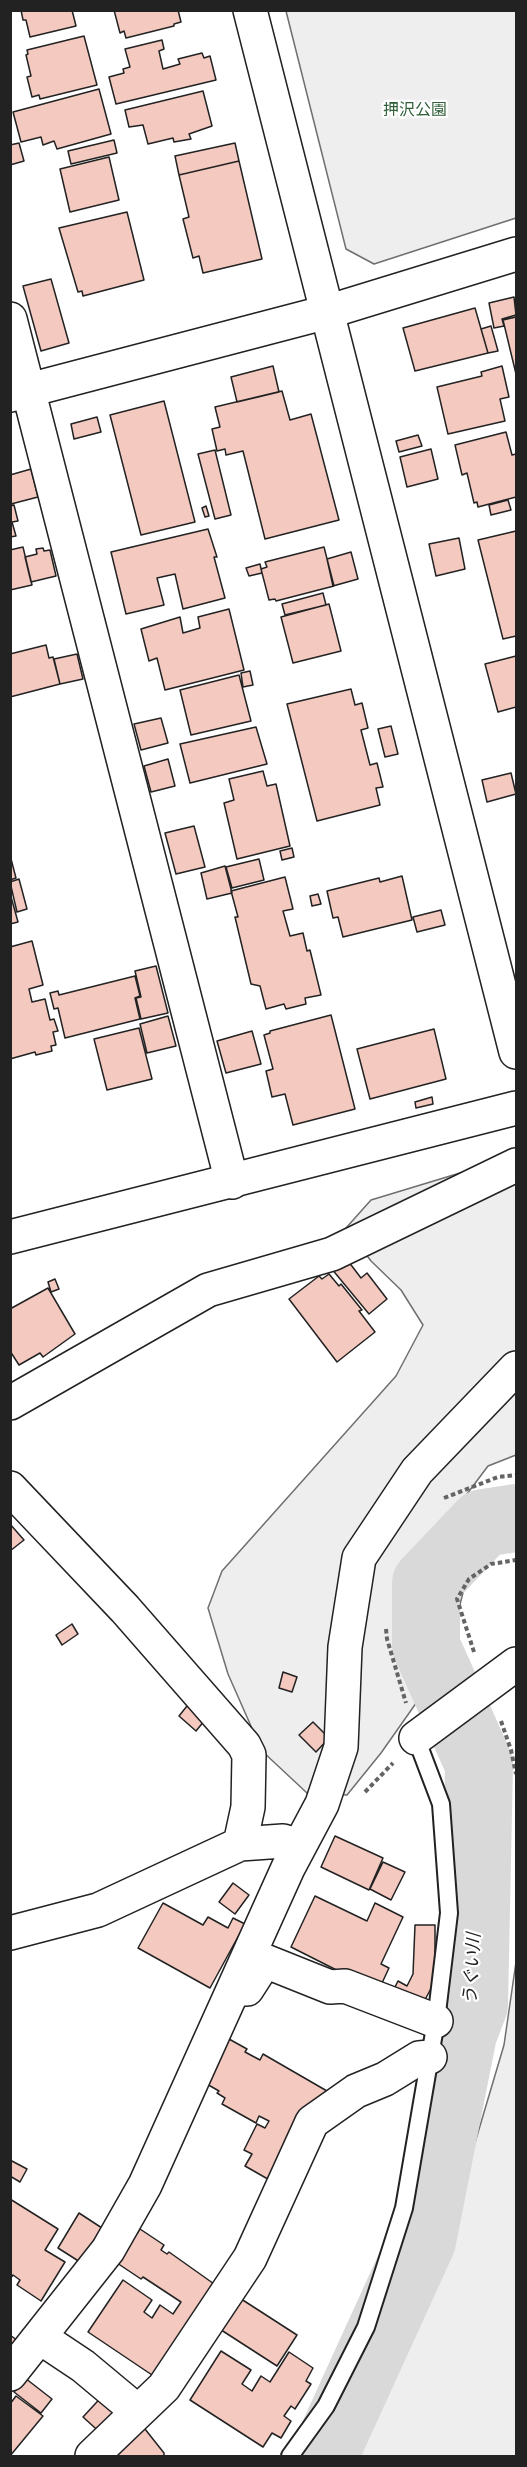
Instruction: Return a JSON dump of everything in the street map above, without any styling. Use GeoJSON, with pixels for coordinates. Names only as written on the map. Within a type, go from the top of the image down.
{"type":"FeatureCollection","features":[{"type":"Feature","properties":{"kind":"street"},"geometry":{"type":"LineString","coordinates":[[250,10],[516,1052]]}},
{"type":"Feature","properties":{"kind":"street"},"geometry":{"type":"LineString","coordinates":[[20,392],[327,312],[516,254]]}},
{"type":"Feature","properties":{"kind":"street"},"geometry":{"type":"LineString","coordinates":[[10,319],[20,392],[232,1182]]}},
{"type":"Feature","properties":{"kind":"street"},"geometry":{"type":"LineString","coordinates":[[10,1237],[516,1108]]}},
{"type":"Feature","properties":{"kind":"street"},"geometry":{"type":"LineString","coordinates":[[10,1403],[208,1290],[332,1254],[516,1165]]}},
{"type":"Feature","properties":{"kind":"street"},"geometry":{"type":"LineString","coordinates":[[10,2374],[41,2338],[108,2250],[145,2185],[299,1846],[322,1804],[341,1747],[345,1647],[359,1558],[417,1471],[516,1368]]}},
{"type":"Feature","properties":{"kind":"street"},"geometry":{"type":"LineString","coordinates":[[10,1488],[125,1609],[244,1745],[249,1755],[248,1807],[240,1844]]}},
{"type":"Feature","properties":{"kind":"street"},"geometry":{"type":"LineString","coordinates":[[416,1738],[516,1664]]}},
{"type":"Feature","properties":{"kind":"street"},"geometry":{"type":"LineString","coordinates":[[10,1933],[98,1910],[240,1844],[283,1841],[299,1846]]}},
{"type":"Feature","properties":{"kind":"street"},"geometry":{"type":"LineString","coordinates":[[233,1989],[247,1989],[265,1961],[330,1987],[345,1986],[436,2021]]}},
{"type":"Feature","properties":{"kind":"street"},"geometry":{"type":"LineString","coordinates":[[92,2457],[137,2411],[164,2388],[250,2258],[312,2122],[356,2091],[385,2079],[419,2058],[430,2057]]}},
{"type":"Feature","properties":{"kind":"street"},"geometry":{"type":"LineString","coordinates":[[41,2338],[83,2366],[137,2411]]}},
{"type":"Feature","properties":{"kind":"lane"},"geometry":{"type":"LineString","coordinates":[[290,2457],[326,2406],[366,2327],[404,2208],[436,2021],[448,1913],[441,1804],[416,1738]]}},
{"type":"Feature","properties":{"kind":"path"},"geometry":{"type":"LineString","coordinates":[[442,1499],[450,1493],[498,1477],[516,1475]]}},
{"type":"Feature","properties":{"kind":"path"},"geometry":{"type":"LineString","coordinates":[[386,1627],[387,1639],[416,1738]]}},
{"type":"Feature","properties":{"kind":"green space","name":"押沢公園"},"geometry":{"type":"Polygon","coordinates":[[[286,11],[516,11],[516,218],[374,264],[346,249],[286,11]]]}},
{"type":"Feature","properties":{"kind":"green space"},"geometry":{"type":"Polygon","coordinates":[[[516,1156],[516,1455],[488,1466],[464,1498],[464,1589],[445,1662],[381,1753],[347,1795],[307,1793],[262,1751],[228,1674],[208,1608],[222,1571],[396,1376],[423,1325],[401,1290],[371,1261],[346,1228],[371,1200],[516,1156]]]}},
{"type":"Feature","properties":{"kind":"green space"},"geometry":{"type":"Polygon","coordinates":[[[516,1962],[516,2456],[336,2456],[382,2390],[466,2173],[504,2045],[516,1962]]]}},
{"type":"Feature","properties":{"kind":"building"},"geometry":{"type":"Polygon","coordinates":[[[21,10],[72,10],[76,26],[30,37],[21,10]]]}},
{"type":"Feature","properties":{"kind":"building"},"geometry":{"type":"Polygon","coordinates":[[[114,10],[178,10],[181,22],[174,26],[126,38],[124,31],[120,33],[114,10]]]}},
{"type":"Feature","properties":{"kind":"building"},"geometry":{"type":"Polygon","coordinates":[[[84,36],[97,85],[40,99],[39,95],[32,97],[27,77],[31,76],[27,50],[84,36]]]}},
{"type":"Feature","properties":{"kind":"building"},"geometry":{"type":"Polygon","coordinates":[[[162,40],[164,49],[159,51],[163,69],[180,64],[178,59],[202,53],[204,58],[210,56],[216,80],[116,104],[109,77],[124,73],[123,69],[130,67],[125,49],[162,40]]]}},
{"type":"Feature","properties":{"kind":"building"},"geometry":{"type":"Polygon","coordinates":[[[99,89],[111,134],[57,149],[54,141],[43,145],[41,137],[21,142],[13,112],[99,89]]]}},
{"type":"Feature","properties":{"kind":"building"},"geometry":{"type":"Polygon","coordinates":[[[203,91],[212,126],[189,134],[191,139],[174,142],[173,138],[148,144],[143,125],[129,127],[125,110],[203,91]]]}},
{"type":"Feature","properties":{"kind":"building"},"geometry":{"type":"Polygon","coordinates":[[[114,140],[117,153],[71,164],[68,151],[114,140]]]}},
{"type":"Feature","properties":{"kind":"building"},"geometry":{"type":"Polygon","coordinates":[[[19,143],[24,161],[10,165],[10,145],[19,143]]]}},
{"type":"Feature","properties":{"kind":"building"},"geometry":{"type":"Polygon","coordinates":[[[235,143],[239,161],[179,175],[175,156],[235,143]]]}},
{"type":"Feature","properties":{"kind":"building"},"geometry":{"type":"Polygon","coordinates":[[[109,157],[119,200],[70,212],[60,169],[109,157]]]}},
{"type":"Feature","properties":{"kind":"building"},"geometry":{"type":"Polygon","coordinates":[[[239,161],[262,259],[203,273],[199,256],[193,258],[183,219],[189,217],[179,175],[239,161]]]}},
{"type":"Feature","properties":{"kind":"building"},"geometry":{"type":"Polygon","coordinates":[[[127,212],[144,280],[83,296],[82,291],[78,292],[59,228],[127,212]]]}},
{"type":"Feature","properties":{"kind":"building"},"geometry":{"type":"Polygon","coordinates":[[[51,279],[69,343],[41,351],[23,286],[51,279]]]}},
{"type":"Feature","properties":{"kind":"building"},"geometry":{"type":"Polygon","coordinates":[[[514,297],[516,315],[502,319],[504,326],[494,328],[489,303],[514,297]]]}},
{"type":"Feature","properties":{"kind":"building"},"geometry":{"type":"Polygon","coordinates":[[[475,308],[488,353],[415,371],[403,328],[475,308]]]}},
{"type":"Feature","properties":{"kind":"building"},"geometry":{"type":"Polygon","coordinates":[[[516,317],[516,374],[503,320],[516,317]]]}},
{"type":"Feature","properties":{"kind":"building"},"geometry":{"type":"Polygon","coordinates":[[[491,326],[498,351],[488,353],[481,329],[491,326]]]}},
{"type":"Feature","properties":{"kind":"building"},"geometry":{"type":"Polygon","coordinates":[[[273,366],[279,392],[237,402],[231,377],[273,366]]]}},
{"type":"Feature","properties":{"kind":"building"},"geometry":{"type":"Polygon","coordinates":[[[502,366],[509,397],[500,399],[505,421],[448,434],[437,387],[482,376],[481,372],[502,366]]]}},
{"type":"Feature","properties":{"kind":"building"},"geometry":{"type":"Polygon","coordinates":[[[282,391],[290,420],[311,414],[339,520],[265,539],[243,451],[226,455],[225,449],[217,451],[212,429],[220,427],[215,407],[282,391]]]}},
{"type":"Feature","properties":{"kind":"building"},"geometry":{"type":"Polygon","coordinates":[[[164,401],[195,522],[141,535],[110,415],[164,401]]]}},
{"type":"Feature","properties":{"kind":"building"},"geometry":{"type":"Polygon","coordinates":[[[97,417],[101,432],[74,439],[71,424],[97,417]]]}},
{"type":"Feature","properties":{"kind":"building"},"geometry":{"type":"Polygon","coordinates":[[[506,432],[512,455],[516,454],[516,497],[478,507],[477,502],[474,503],[467,473],[462,475],[455,445],[506,432]]]}},
{"type":"Feature","properties":{"kind":"building"},"geometry":{"type":"Polygon","coordinates":[[[418,435],[422,446],[399,452],[396,441],[418,435]]]}},
{"type":"Feature","properties":{"kind":"building"},"geometry":{"type":"Polygon","coordinates":[[[431,449],[438,479],[407,487],[400,457],[431,449]]]}},
{"type":"Feature","properties":{"kind":"building"},"geometry":{"type":"Polygon","coordinates":[[[215,450],[231,515],[215,519],[198,454],[215,450]]]}},
{"type":"Feature","properties":{"kind":"building"},"geometry":{"type":"Polygon","coordinates":[[[31,469],[38,497],[11,504],[10,475],[31,469]]]}},
{"type":"Feature","properties":{"kind":"building"},"geometry":{"type":"Polygon","coordinates":[[[508,500],[511,510],[491,515],[489,505],[508,500]]]}},
{"type":"Feature","properties":{"kind":"building"},"geometry":{"type":"Polygon","coordinates":[[[14,505],[18,521],[12,522],[16,536],[10,537],[10,506],[14,505]]]}},
{"type":"Feature","properties":{"kind":"building"},"geometry":{"type":"Polygon","coordinates":[[[206,506],[209,516],[205,517],[202,508],[206,506]]]}},
{"type":"Feature","properties":{"kind":"building"},"geometry":{"type":"Polygon","coordinates":[[[208,529],[217,557],[214,557],[225,598],[183,609],[175,574],[157,578],[164,605],[126,614],[111,552],[208,529]]]}},
{"type":"Feature","properties":{"kind":"building"},"geometry":{"type":"Polygon","coordinates":[[[516,531],[516,636],[503,639],[478,540],[516,531]]]}},
{"type":"Feature","properties":{"kind":"building"},"geometry":{"type":"Polygon","coordinates":[[[459,538],[465,569],[436,576],[429,544],[459,538]]]}},
{"type":"Feature","properties":{"kind":"building"},"geometry":{"type":"Polygon","coordinates":[[[23,547],[32,585],[10,590],[10,550],[23,547]]]}},
{"type":"Feature","properties":{"kind":"building"},"geometry":{"type":"Polygon","coordinates":[[[324,547],[334,586],[276,601],[275,599],[269,600],[261,569],[267,567],[265,562],[324,547]]]}},
{"type":"Feature","properties":{"kind":"building"},"geometry":{"type":"Polygon","coordinates":[[[43,548],[44,551],[50,550],[56,576],[31,582],[25,557],[37,554],[36,549],[43,548]]]}},
{"type":"Feature","properties":{"kind":"building"},"geometry":{"type":"Polygon","coordinates":[[[351,552],[358,579],[333,586],[327,559],[351,552]]]}},
{"type":"Feature","properties":{"kind":"building"},"geometry":{"type":"Polygon","coordinates":[[[260,564],[262,573],[249,576],[246,568],[260,564]]]}},
{"type":"Feature","properties":{"kind":"building"},"geometry":{"type":"Polygon","coordinates":[[[323,593],[326,605],[285,615],[282,604],[323,593]]]}},
{"type":"Feature","properties":{"kind":"building"},"geometry":{"type":"Polygon","coordinates":[[[329,604],[341,651],[293,663],[281,617],[329,604]]]}},
{"type":"Feature","properties":{"kind":"building"},"geometry":{"type":"Polygon","coordinates":[[[229,609],[244,670],[165,690],[157,658],[149,661],[141,629],[180,617],[183,633],[200,628],[198,617],[229,609]]]}},
{"type":"Feature","properties":{"kind":"building"},"geometry":{"type":"Polygon","coordinates":[[[46,645],[49,658],[53,657],[60,684],[10,697],[10,654],[46,645]]]}},
{"type":"Feature","properties":{"kind":"building"},"geometry":{"type":"Polygon","coordinates":[[[77,654],[83,679],[60,684],[54,659],[77,654]]]}},
{"type":"Feature","properties":{"kind":"building"},"geometry":{"type":"Polygon","coordinates":[[[516,656],[516,707],[498,712],[485,664],[516,656]]]}},
{"type":"Feature","properties":{"kind":"building"},"geometry":{"type":"Polygon","coordinates":[[[250,671],[253,685],[243,687],[241,673],[250,671]]]}},
{"type":"Feature","properties":{"kind":"building"},"geometry":{"type":"Polygon","coordinates":[[[239,675],[251,721],[191,735],[180,690],[239,675]]]}},
{"type":"Feature","properties":{"kind":"building"},"geometry":{"type":"Polygon","coordinates":[[[351,689],[355,705],[362,703],[368,728],[361,730],[370,765],[377,763],[383,787],[376,788],[380,805],[317,821],[287,704],[351,689]]]}},
{"type":"Feature","properties":{"kind":"building"},"geometry":{"type":"Polygon","coordinates":[[[161,718],[168,743],[141,750],[134,724],[161,718]]]}},
{"type":"Feature","properties":{"kind":"building"},"geometry":{"type":"Polygon","coordinates":[[[391,726],[398,754],[385,757],[378,729],[391,726]]]}},
{"type":"Feature","properties":{"kind":"building"},"geometry":{"type":"Polygon","coordinates":[[[256,727],[267,764],[190,783],[180,744],[256,727]]]}},
{"type":"Feature","properties":{"kind":"building"},"geometry":{"type":"Polygon","coordinates":[[[168,759],[175,786],[151,792],[144,766],[168,759]]]}},
{"type":"Feature","properties":{"kind":"building"},"geometry":{"type":"Polygon","coordinates":[[[263,771],[267,786],[276,784],[290,846],[237,859],[224,803],[234,800],[229,779],[263,771]]]}},
{"type":"Feature","properties":{"kind":"building"},"geometry":{"type":"Polygon","coordinates":[[[511,773],[516,794],[487,802],[482,780],[511,773]]]}},
{"type":"Feature","properties":{"kind":"building"},"geometry":{"type":"Polygon","coordinates":[[[194,826],[205,867],[176,874],[165,833],[194,826]]]}},
{"type":"Feature","properties":{"kind":"building"},"geometry":{"type":"Polygon","coordinates":[[[292,848],[294,857],[282,860],[280,851],[292,848]]]}},
{"type":"Feature","properties":{"kind":"building"},"geometry":{"type":"Polygon","coordinates":[[[10,855],[16,878],[10,880],[10,855]]]}},
{"type":"Feature","properties":{"kind":"building"},"geometry":{"type":"Polygon","coordinates":[[[259,859],[264,880],[232,888],[226,867],[259,859]]]}},
{"type":"Feature","properties":{"kind":"building"},"geometry":{"type":"Polygon","coordinates":[[[225,866],[232,893],[207,899],[201,873],[225,866]]]}},
{"type":"Feature","properties":{"kind":"building"},"geometry":{"type":"Polygon","coordinates":[[[402,876],[412,920],[343,937],[338,917],[333,918],[327,891],[379,878],[380,882],[402,876]]]}},
{"type":"Feature","properties":{"kind":"building"},"geometry":{"type":"Polygon","coordinates":[[[285,877],[293,909],[283,911],[290,936],[303,933],[307,951],[310,950],[321,995],[305,998],[306,1004],[286,1009],[284,1004],[266,1009],[260,986],[251,984],[231,891],[285,877]]]}},
{"type":"Feature","properties":{"kind":"building"},"geometry":{"type":"Polygon","coordinates":[[[19,879],[27,909],[17,912],[10,882],[19,879]]]}},
{"type":"Feature","properties":{"kind":"building"},"geometry":{"type":"Polygon","coordinates":[[[10,893],[18,922],[10,924],[10,893]]]}},
{"type":"Feature","properties":{"kind":"building"},"geometry":{"type":"Polygon","coordinates":[[[318,894],[321,904],[312,906],[310,896],[318,894]]]}},
{"type":"Feature","properties":{"kind":"building"},"geometry":{"type":"Polygon","coordinates":[[[441,910],[445,925],[417,932],[413,917],[441,910]]]}},
{"type":"Feature","properties":{"kind":"building"},"geometry":{"type":"Polygon","coordinates":[[[32,941],[43,985],[29,989],[32,1002],[45,999],[50,1020],[54,1019],[58,1031],[53,1032],[56,1045],[51,1046],[52,1051],[36,1055],[35,1052],[10,1059],[10,947],[32,941]]]}},
{"type":"Feature","properties":{"kind":"building"},"geometry":{"type":"Polygon","coordinates":[[[156,966],[168,1013],[141,1019],[136,998],[141,997],[135,971],[156,966]]]}},
{"type":"Feature","properties":{"kind":"building"},"geometry":{"type":"Polygon","coordinates":[[[135,976],[140,996],[135,998],[140,1019],[65,1038],[58,1008],[54,1009],[50,993],[58,991],[59,995],[135,976]]]}},
{"type":"Feature","properties":{"kind":"building"},"geometry":{"type":"Polygon","coordinates":[[[331,1015],[355,1109],[293,1125],[285,1094],[272,1097],[266,1071],[273,1069],[264,1035],[270,1031],[331,1015]]]}},
{"type":"Feature","properties":{"kind":"building"},"geometry":{"type":"Polygon","coordinates":[[[168,1016],[176,1046],[147,1053],[140,1024],[168,1016]]]}},
{"type":"Feature","properties":{"kind":"building"},"geometry":{"type":"Polygon","coordinates":[[[139,1028],[152,1079],[107,1090],[94,1039],[139,1028]]]}},
{"type":"Feature","properties":{"kind":"building"},"geometry":{"type":"Polygon","coordinates":[[[434,1029],[446,1079],[370,1099],[357,1049],[434,1029]]]}},
{"type":"Feature","properties":{"kind":"building"},"geometry":{"type":"Polygon","coordinates":[[[252,1031],[261,1064],[226,1073],[217,1041],[252,1031]]]}},
{"type":"Feature","properties":{"kind":"building"},"geometry":{"type":"Polygon","coordinates":[[[432,1097],[433,1104],[416,1108],[415,1102],[432,1097]]]}},
{"type":"Feature","properties":{"kind":"building"},"geometry":{"type":"Polygon","coordinates":[[[345,1257],[361,1278],[367,1273],[387,1299],[369,1314],[331,1268],[345,1257]]]}},
{"type":"Feature","properties":{"kind":"building"},"geometry":{"type":"Polygon","coordinates":[[[329,1274],[339,1286],[341,1284],[362,1310],[359,1311],[375,1332],[337,1362],[289,1299],[319,1276],[322,1279],[329,1274]]]}},
{"type":"Feature","properties":{"kind":"building"},"geometry":{"type":"Polygon","coordinates":[[[55,1279],[59,1289],[51,1292],[48,1282],[55,1279]]]}},
{"type":"Feature","properties":{"kind":"building"},"geometry":{"type":"Polygon","coordinates":[[[48,1288],[75,1334],[43,1357],[40,1353],[19,1365],[10,1351],[10,1309],[48,1288]]]}},
{"type":"Feature","properties":{"kind":"building"},"geometry":{"type":"Polygon","coordinates":[[[10,1524],[24,1540],[10,1551],[10,1524]]]}},
{"type":"Feature","properties":{"kind":"building"},"geometry":{"type":"Polygon","coordinates":[[[72,1624],[78,1634],[62,1645],[56,1635],[72,1624]]]}},
{"type":"Feature","properties":{"kind":"building"},"geometry":{"type":"Polygon","coordinates":[[[283,1672],[297,1677],[292,1692],[279,1688],[283,1672]]]}},
{"type":"Feature","properties":{"kind":"building"},"geometry":{"type":"Polygon","coordinates":[[[191,1701],[209,1715],[196,1731],[179,1716],[191,1701]]]}},
{"type":"Feature","properties":{"kind":"building"},"geometry":{"type":"Polygon","coordinates":[[[313,1722],[329,1738],[316,1752],[299,1735],[313,1722]]]}},
{"type":"Feature","properties":{"kind":"building"},"geometry":{"type":"Polygon","coordinates":[[[335,1836],[383,1858],[369,1890],[321,1867],[335,1836]]]}},
{"type":"Feature","properties":{"kind":"building"},"geometry":{"type":"Polygon","coordinates":[[[383,1862],[405,1872],[391,1900],[370,1889],[383,1862]]]}},
{"type":"Feature","properties":{"kind":"building"},"geometry":{"type":"Polygon","coordinates":[[[233,1883],[249,1895],[235,1914],[219,1902],[233,1883]]]}},
{"type":"Feature","properties":{"kind":"building"},"geometry":{"type":"Polygon","coordinates":[[[315,1896],[367,1921],[375,1903],[403,1917],[381,1964],[389,1968],[382,1983],[368,1986],[291,1947],[315,1896]]]}},
{"type":"Feature","properties":{"kind":"building"},"geometry":{"type":"Polygon","coordinates":[[[163,1903],[203,1925],[208,1917],[228,1928],[233,1918],[245,1924],[210,1988],[138,1948],[163,1903]]]}},
{"type":"Feature","properties":{"kind":"building"},"geometry":{"type":"Polygon","coordinates":[[[415,1925],[435,1925],[435,1981],[419,2011],[390,1997],[398,1981],[407,1986],[413,1974],[415,1925]]]}},
{"type":"Feature","properties":{"kind":"building"},"geometry":{"type":"Polygon","coordinates":[[[229,2039],[247,2049],[245,2052],[260,2060],[263,2054],[327,2091],[312,2118],[300,2112],[288,2134],[297,2139],[273,2182],[245,2166],[252,2154],[244,2150],[257,2124],[265,2128],[269,2121],[259,2116],[256,2123],[222,2104],[225,2098],[217,2093],[219,2091],[205,2083],[229,2039]]]}},
{"type":"Feature","properties":{"kind":"building"},"geometry":{"type":"Polygon","coordinates":[[[10,2160],[27,2169],[20,2182],[10,2176],[10,2160]]]}},
{"type":"Feature","properties":{"kind":"building"},"geometry":{"type":"Polygon","coordinates":[[[10,2199],[58,2229],[45,2250],[65,2262],[41,2301],[17,2285],[20,2280],[13,2275],[10,2279],[10,2199]]]}},
{"type":"Feature","properties":{"kind":"building"},"geometry":{"type":"Polygon","coordinates":[[[79,2213],[102,2228],[80,2262],[58,2248],[79,2213]]]}},
{"type":"Feature","properties":{"kind":"building"},"geometry":{"type":"Polygon","coordinates":[[[140,2229],[164,2245],[161,2250],[167,2254],[169,2252],[224,2291],[158,2379],[88,2332],[123,2280],[152,2300],[144,2312],[152,2318],[160,2305],[173,2314],[181,2302],[117,2263],[140,2229]]]}},
{"type":"Feature","properties":{"kind":"building"},"geometry":{"type":"Polygon","coordinates":[[[235,2295],[297,2335],[277,2366],[215,2326],[235,2295]]]}},
{"type":"Feature","properties":{"kind":"building"},"geometry":{"type":"Polygon","coordinates":[[[10,2335],[18,2341],[10,2350],[10,2335]]]}},
{"type":"Feature","properties":{"kind":"building"},"geometry":{"type":"Polygon","coordinates":[[[221,2351],[251,2370],[242,2384],[252,2391],[261,2376],[270,2382],[289,2352],[313,2368],[306,2381],[311,2384],[295,2409],[291,2406],[284,2416],[291,2421],[281,2438],[272,2433],[263,2447],[190,2400],[221,2351]]]}},
{"type":"Feature","properties":{"kind":"building"},"geometry":{"type":"Polygon","coordinates":[[[25,2378],[52,2399],[41,2413],[14,2392],[25,2378]]]}},
{"type":"Feature","properties":{"kind":"building"},"geometry":{"type":"Polygon","coordinates":[[[107,2391],[128,2410],[105,2437],[83,2417],[107,2391]]]}},
{"type":"Feature","properties":{"kind":"building"},"geometry":{"type":"Polygon","coordinates":[[[16,2396],[43,2416],[10,2456],[10,2404],[16,2396]]]}},
{"type":"Feature","properties":{"kind":"building"},"geometry":{"type":"Polygon","coordinates":[[[141,2424],[164,2456],[110,2456],[141,2424]]]}},
{"type":"Feature","properties":{"kind":"waterway","name":"うぐい川"},"geometry":{"type":"LineString","coordinates":[[324,2456],[422,2241],[463,2034],[474,2005],[479,1764],[426,1646],[426,1583],[483,1523],[516,1518]]}}]}
